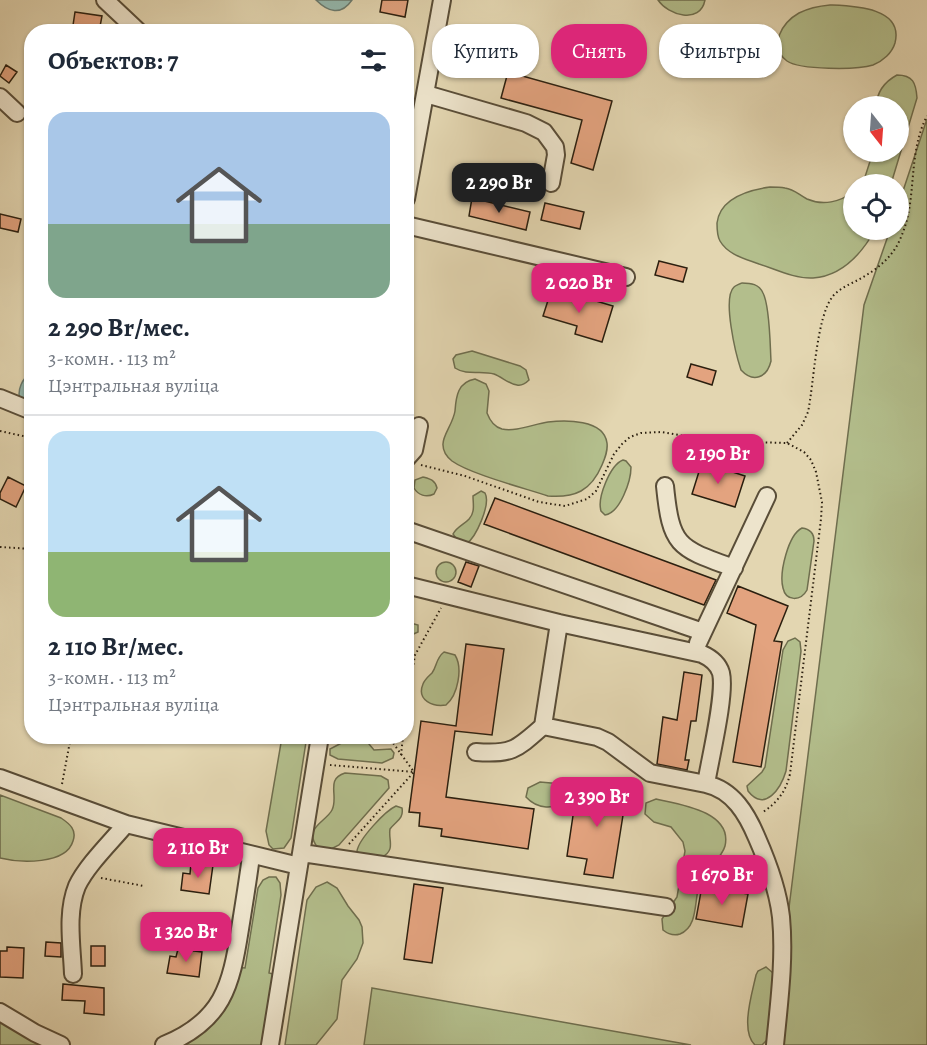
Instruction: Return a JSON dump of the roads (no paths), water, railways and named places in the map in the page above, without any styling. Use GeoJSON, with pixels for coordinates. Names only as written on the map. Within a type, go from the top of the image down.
{"type":"FeatureCollection","features":[{"type":"Feature","properties":{"kind":"street"},"geometry":{"type":"LineString","coordinates":[[105,0],[130,24]]}},
{"type":"Feature","properties":{"kind":"street"},"geometry":{"type":"LineString","coordinates":[[414,155],[442,0]]}},
{"type":"Feature","properties":{"kind":"street"},"geometry":{"type":"LineString","coordinates":[[426,94],[526,123],[544,132],[555,147],[556,155],[551,183]]}},
{"type":"Feature","properties":{"kind":"street"},"geometry":{"type":"LineString","coordinates":[[0,97],[17,113]]}},
{"type":"Feature","properties":{"kind":"street"},"geometry":{"type":"LineString","coordinates":[[414,227],[626,277]]}},
{"type":"Feature","properties":{"kind":"street"},"geometry":{"type":"LineString","coordinates":[[0,398],[24,408]]}},
{"type":"Feature","properties":{"kind":"street"},"geometry":{"type":"LineString","coordinates":[[414,450],[419,426]]}},
{"type":"Feature","properties":{"kind":"street"},"geometry":{"type":"LineString","coordinates":[[665,486],[670,522],[678,542],[695,554],[734,568]]}},
{"type":"Feature","properties":{"kind":"street"},"geometry":{"type":"LineString","coordinates":[[693,651],[767,496]]}},
{"type":"Feature","properties":{"kind":"street"},"geometry":{"type":"LineString","coordinates":[[414,533],[703,632]]}},
{"type":"Feature","properties":{"kind":"street"},"geometry":{"type":"LineString","coordinates":[[414,587],[559,623],[693,651],[711,658],[717,664],[722,682],[706,784]]}},
{"type":"Feature","properties":{"kind":"street"},"geometry":{"type":"LineString","coordinates":[[476,752],[495,754],[514,749],[543,726],[559,623]]}},
{"type":"Feature","properties":{"kind":"street"},"geometry":{"type":"LineString","coordinates":[[543,726],[597,737],[608,742],[650,773],[715,786],[729,794],[742,809],[755,833],[774,883],[781,918],[781,972],[775,1045]]}},
{"type":"Feature","properties":{"kind":"street"},"geometry":{"type":"LineString","coordinates":[[270,1045],[319,744]]}},
{"type":"Feature","properties":{"kind":"street"},"geometry":{"type":"LineString","coordinates":[[0,777],[126,824],[251,856],[301,860],[336,858],[666,906]]}},
{"type":"Feature","properties":{"kind":"street"},"geometry":{"type":"LineString","coordinates":[[73,974],[72,907],[74,896],[83,875],[126,824]]}},
{"type":"Feature","properties":{"kind":"street"},"geometry":{"type":"LineString","coordinates":[[164,1045],[199,1025],[225,993],[234,966],[251,856]]}},
{"type":"Feature","properties":{"kind":"street"},"geometry":{"type":"LineString","coordinates":[[0,1012],[35,1033],[61,1045]]}},
{"type":"Feature","properties":{"kind":"water"},"geometry":{"type":"Polygon","coordinates":[[[316,0],[352,0],[343,8],[334,10],[316,0]]]}},
{"type":"Feature","properties":{"kind":"water"},"geometry":{"type":"Polygon","coordinates":[[[23,381],[24,402],[20,400],[19,392],[23,381]]]}}]}
